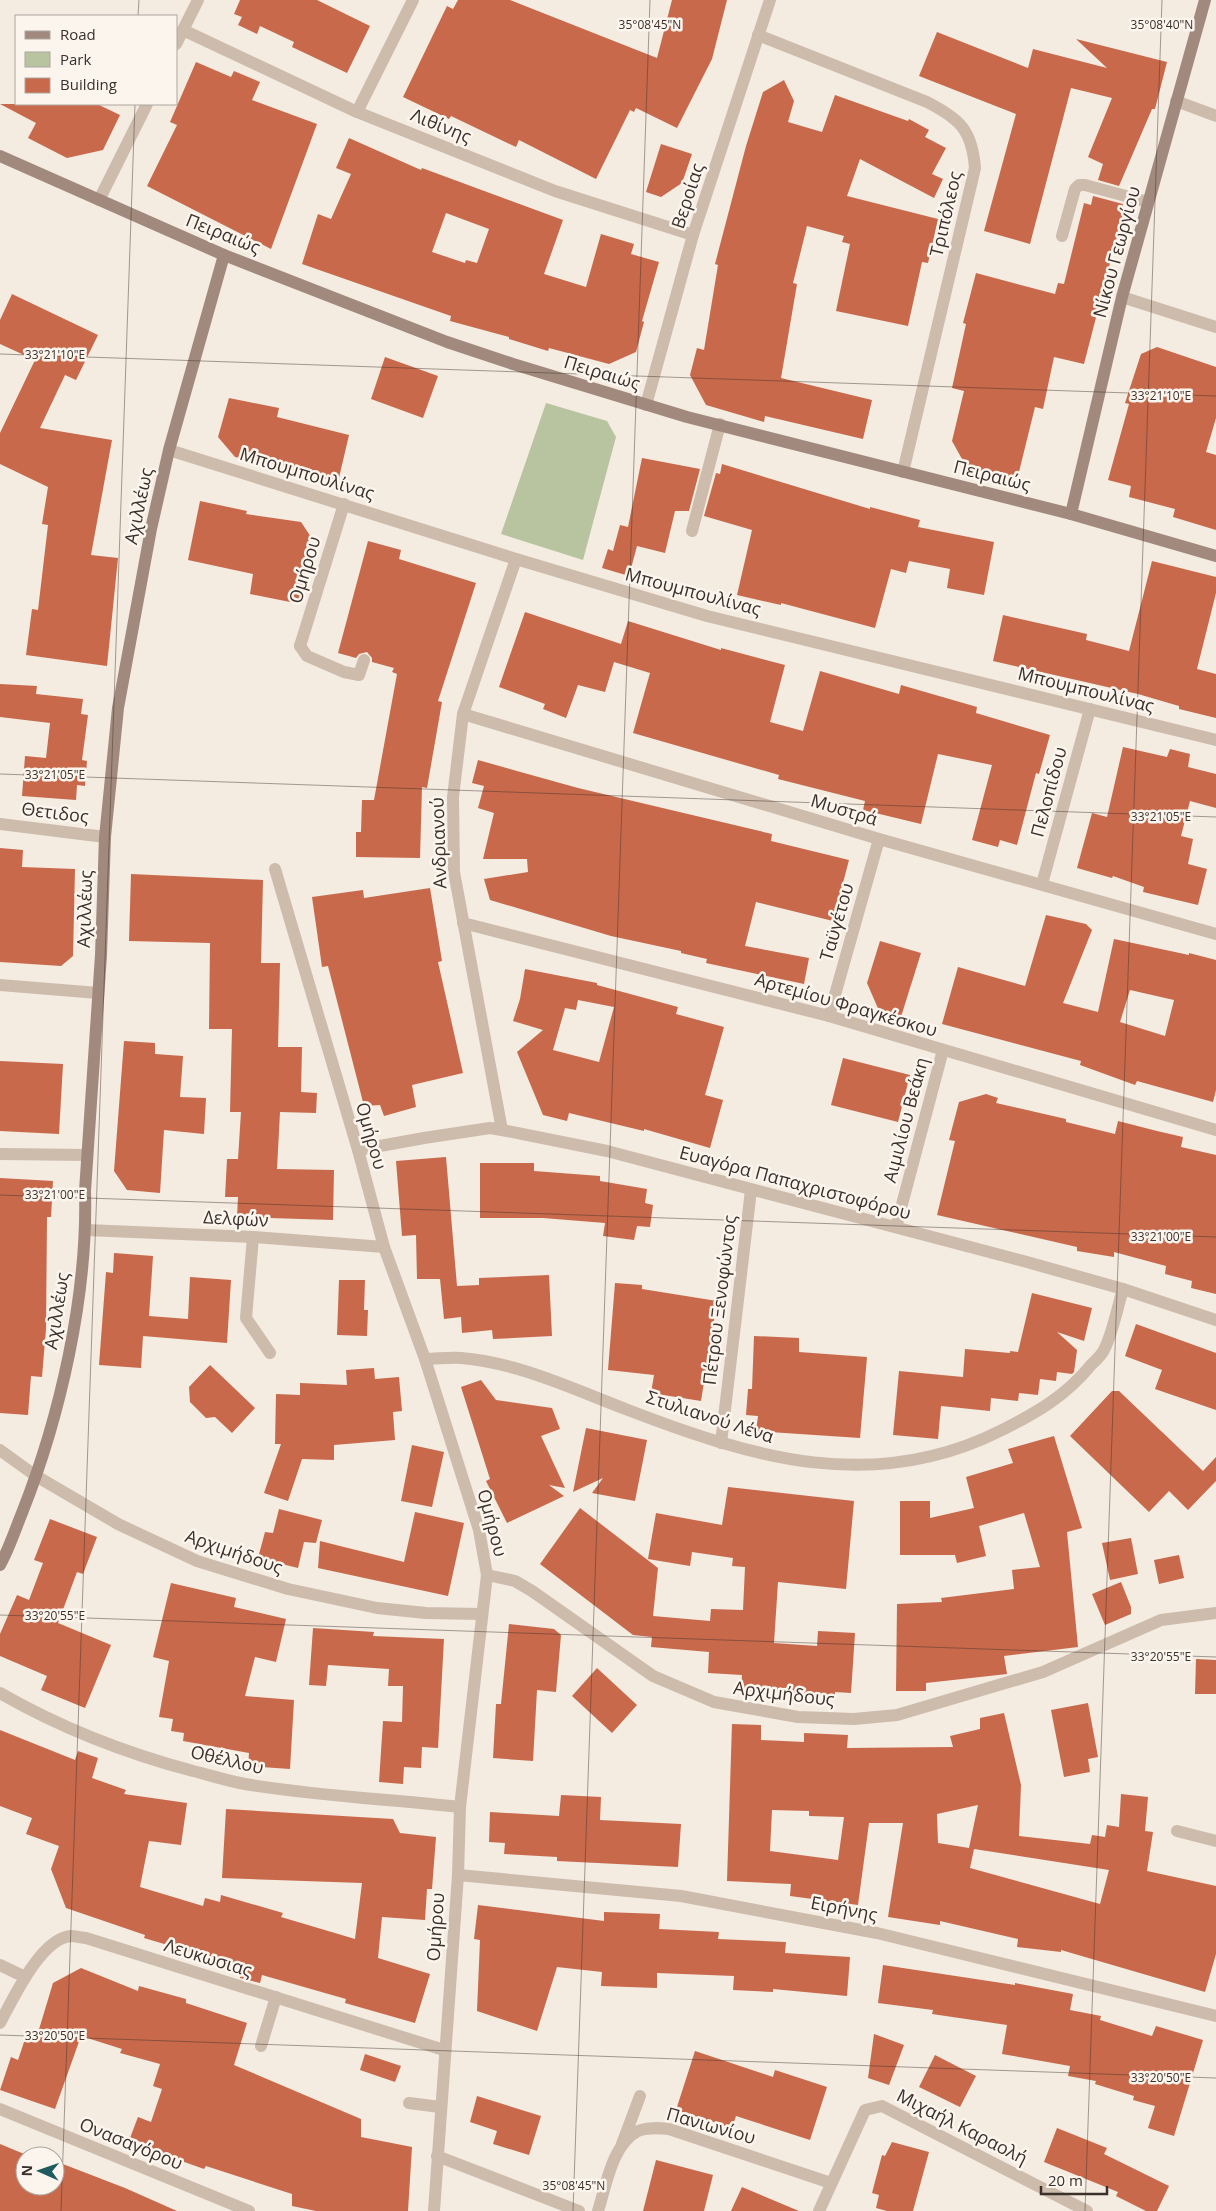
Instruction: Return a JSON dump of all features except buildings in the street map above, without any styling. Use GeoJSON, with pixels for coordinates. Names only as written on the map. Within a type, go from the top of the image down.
{"type":"FeatureCollection","features":[{"type":"Feature","properties":{"kind":"street"},"geometry":{"type":"LineString","coordinates":[[178,40],[198,0]]}},
{"type":"Feature","properties":{"kind":"street"},"geometry":{"type":"LineString","coordinates":[[357,112],[413,0]]}},
{"type":"Feature","properties":{"kind":"street","name":"Βεροίας"},"geometry":{"type":"LineString","coordinates":[[646,405],[694,235],[770,0]]}},
{"type":"Feature","properties":{"kind":"street","name":"Νίκου Γεωργίου"},"geometry":{"type":"LineString","coordinates":[[1071,514],[1122,297],[1205,0]]}},
{"type":"Feature","properties":{"kind":"street","name":"Λιθίνης"},"geometry":{"type":"LineString","coordinates":[[183,30],[357,112],[555,191],[694,235]]}},
{"type":"Feature","properties":{"kind":"street","name":"Τριπόλεος"},"geometry":{"type":"LineString","coordinates":[[758,35],[926,102],[944,111],[968,133],[974,151],[975,168],[903,472]]}},
{"type":"Feature","properties":{"kind":"street"},"geometry":{"type":"LineString","coordinates":[[1176,101],[1216,116]]}},
{"type":"Feature","properties":{"kind":"street"},"geometry":{"type":"LineString","coordinates":[[99,200],[146,105]]}},
{"type":"Feature","properties":{"kind":"street","name":"Πειραιώς"},"geometry":{"type":"LineString","coordinates":[[0,156],[224,254],[447,342],[688,418],[720,424],[1071,514],[1216,556]]}},
{"type":"Feature","properties":{"kind":"street"},"geometry":{"type":"LineString","coordinates":[[1062,236],[1075,189],[1079,185],[1148,202]]}},
{"type":"Feature","properties":{"kind":"street","name":"Αχιλλέως"},"geometry":{"type":"LineString","coordinates":[[0,1566],[36,1476],[61,1391],[77,1303],[86,1230],[85,1191],[98,993],[105,837],[118,708],[151,528],[169,450],[224,254]]}},
{"type":"Feature","properties":{"kind":"street"},"geometry":{"type":"LineString","coordinates":[[1122,297],[1216,327]]}},
{"type":"Feature","properties":{"kind":"street"},"geometry":{"type":"LineString","coordinates":[[692,531],[720,424]]}},
{"type":"Feature","properties":{"kind":"street","name":"Μπουμπουλίνας"},"geometry":{"type":"LineString","coordinates":[[169,450],[516,560],[707,616],[1216,740]]}},
{"type":"Feature","properties":{"kind":"street","name":"Ομήρου"},"geometry":{"type":"LineString","coordinates":[[344,504],[300,646],[307,656],[344,672],[359,675],[364,660]]}},
{"type":"Feature","properties":{"kind":"street","name":"Ανδριανού"},"geometry":{"type":"LineString","coordinates":[[502,1130],[454,872],[453,797],[463,714],[516,560]]}},
{"type":"Feature","properties":{"kind":"street","name":"Πελοπίδου"},"geometry":{"type":"LineString","coordinates":[[1042,884],[1090,709]]}},
{"type":"Feature","properties":{"kind":"street","name":"Μυστρά"},"geometry":{"type":"LineString","coordinates":[[463,714],[879,839],[1216,934]]}},
{"type":"Feature","properties":{"kind":"street","name":"Θετιδος"},"geometry":{"type":"LineString","coordinates":[[0,824],[105,837]]}},
{"type":"Feature","properties":{"kind":"street","name":"Ταϋγέτου"},"geometry":{"type":"LineString","coordinates":[[830,1016],[879,839]]}},
{"type":"Feature","properties":{"kind":"street","name":"Ομήρου"},"geometry":{"type":"LineString","coordinates":[[275,869],[358,1150],[384,1247],[425,1360],[479,1530],[487,1575],[460,1807],[458,1875],[434,2211]]}},
{"type":"Feature","properties":{"kind":"street","name":"Αρτεμίου Φραγκέσκου"},"geometry":{"type":"LineString","coordinates":[[464,923],[830,1016],[1216,1130]]}},
{"type":"Feature","properties":{"kind":"street"},"geometry":{"type":"LineString","coordinates":[[0,986],[98,993]]}},
{"type":"Feature","properties":{"kind":"street","name":"Αιμιλίου Βεάκη"},"geometry":{"type":"LineString","coordinates":[[896,1227],[943,1050]]}},
{"type":"Feature","properties":{"kind":"street","name":"Ευαγόρα Παπαχριστοφόρου"},"geometry":{"type":"LineString","coordinates":[[358,1150],[490,1128],[502,1130],[607,1151],[896,1227],[1123,1289],[1216,1320]]}},
{"type":"Feature","properties":{"kind":"street"},"geometry":{"type":"LineString","coordinates":[[0,1154],[87,1155]]}},
{"type":"Feature","properties":{"kind":"street","name":"Πέτρου Ξενοφώντος"},"geometry":{"type":"LineString","coordinates":[[721,1443],[751,1190]]}},
{"type":"Feature","properties":{"kind":"street","name":"Δελφών"},"geometry":{"type":"LineString","coordinates":[[86,1230],[253,1237],[384,1247]]}},
{"type":"Feature","properties":{"kind":"street"},"geometry":{"type":"LineString","coordinates":[[253,1237],[246,1318],[270,1352]]}},
{"type":"Feature","properties":{"kind":"street","name":"Στυλιανού Λένα"},"geometry":{"type":"LineString","coordinates":[[425,1360],[459,1358],[502,1364],[527,1371],[721,1443],[781,1458],[855,1466],[892,1464],[926,1458],[980,1441],[1036,1413],[1075,1385],[1103,1351],[1123,1289]]}},
{"type":"Feature","properties":{"kind":"street","name":"Αρχιμήδους"},"geometry":{"type":"LineString","coordinates":[[0,1450],[36,1476],[118,1524],[197,1561],[279,1586],[376,1608],[426,1613],[481,1614]]}},
{"type":"Feature","properties":{"kind":"street","name":"Αρχιμήδους"},"geometry":{"type":"LineString","coordinates":[[487,1575],[514,1581],[532,1591],[653,1676],[714,1702],[798,1717],[854,1719],[897,1715],[1043,1672],[1161,1620],[1216,1613]]}},
{"type":"Feature","properties":{"kind":"street","name":"Οθέλλου"},"geometry":{"type":"LineString","coordinates":[[0,1693],[94,1740],[158,1761],[243,1784],[335,1796],[460,1807]]}},
{"type":"Feature","properties":{"kind":"street"},"geometry":{"type":"LineString","coordinates":[[1177,1831],[1216,1841]]}},
{"type":"Feature","properties":{"kind":"street","name":"Ειρήνης"},"geometry":{"type":"LineString","coordinates":[[458,1875],[700,1899],[877,1933],[1216,2016]]}},
{"type":"Feature","properties":{"kind":"street","name":"Λευκωσιας"},"geometry":{"type":"LineString","coordinates":[[0,2023],[26,1977],[52,1944],[70,1936],[86,1938],[444,2050]]}},
{"type":"Feature","properties":{"kind":"street"},"geometry":{"type":"LineString","coordinates":[[0,1965],[26,1977]]}},
{"type":"Feature","properties":{"kind":"street"},"geometry":{"type":"LineString","coordinates":[[261,2046],[276,1997]]}},
{"type":"Feature","properties":{"kind":"street"},"geometry":{"type":"LineString","coordinates":[[619,2151],[640,2096]]}},
{"type":"Feature","properties":{"kind":"street"},"geometry":{"type":"LineString","coordinates":[[409,2103],[440,2107]]}},
{"type":"Feature","properties":{"kind":"street","name":"Μιχαήλ Καραολή"},"geometry":{"type":"LineString","coordinates":[[819,2211],[864,2110],[882,2106],[1088,2211]]}},
{"type":"Feature","properties":{"kind":"street","name":"Ονασαγόρου"},"geometry":{"type":"LineString","coordinates":[[0,2109],[249,2211]]}},
{"type":"Feature","properties":{"kind":"street","name":"Πανιωνίου"},"geometry":{"type":"LineString","coordinates":[[598,2211],[613,2162],[619,2151],[628,2139],[638,2132],[651,2128],[669,2129],[831,2183]]}},
{"type":"Feature","properties":{"kind":"street"},"geometry":{"type":"LineString","coordinates":[[437,2156],[579,2211]]}},
{"type":"Feature","properties":{"kind":"green space"},"geometry":{"type":"Polygon","coordinates":[[[546,403],[607,421],[616,437],[583,560],[501,534],[546,403]]]}}]}
